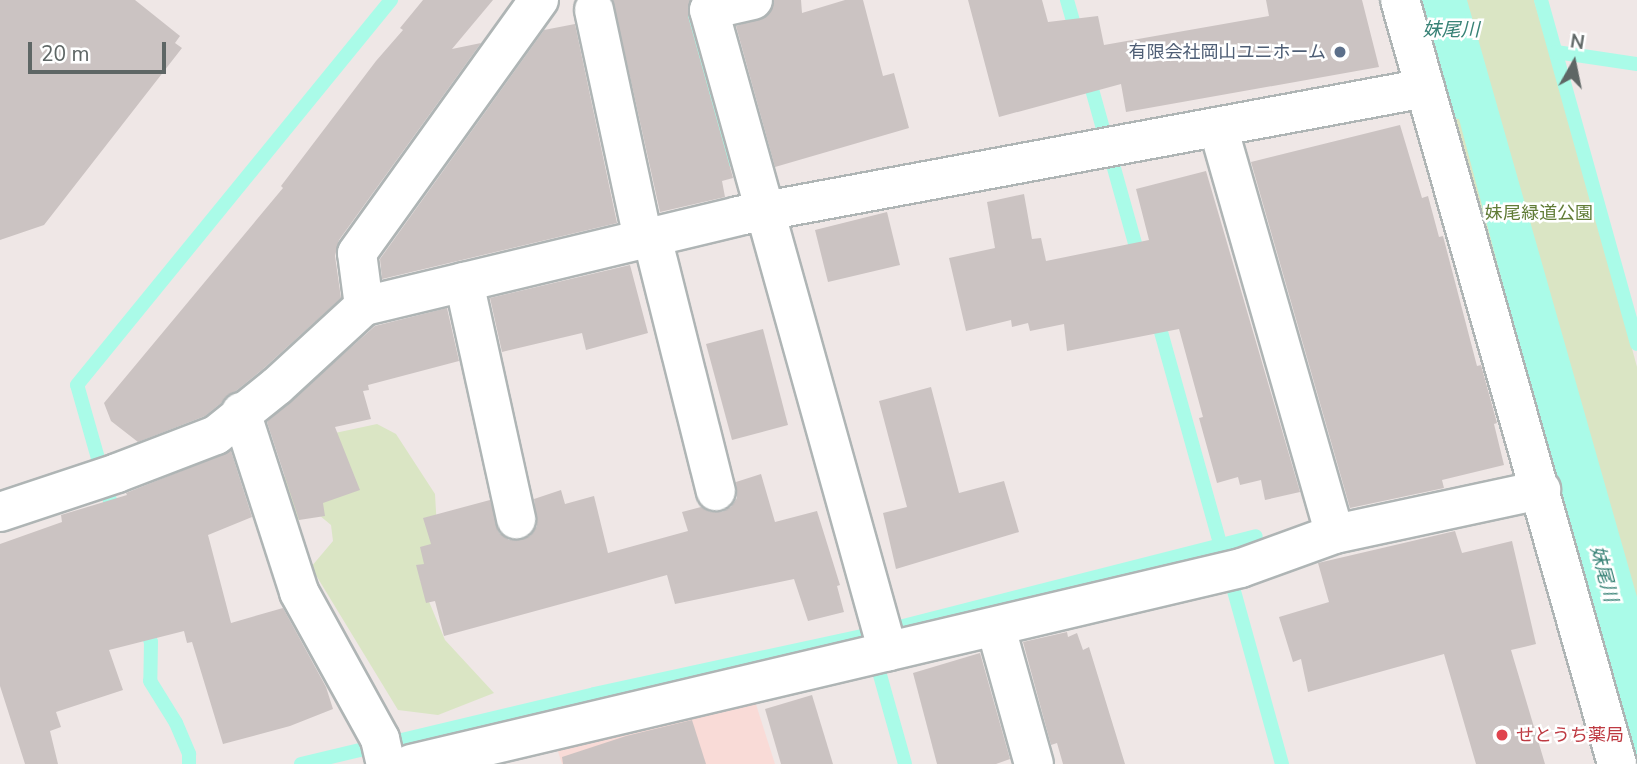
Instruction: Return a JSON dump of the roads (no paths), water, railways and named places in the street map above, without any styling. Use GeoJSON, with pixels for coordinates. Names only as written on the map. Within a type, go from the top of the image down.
{"type":"FeatureCollection","features":[{"type":"Feature","properties":{"kind":"street"},"geometry":{"type":"LineString","coordinates":[[364,306],[357,253],[539,0]]}},
{"type":"Feature","properties":{"kind":"street"},"geometry":{"type":"LineString","coordinates":[[753,0],[709,10],[884,638]]}},
{"type":"Feature","properties":{"kind":"street"},"geometry":{"type":"LineString","coordinates":[[1400,0],[1541,490],[1616,764]]}},
{"type":"Feature","properties":{"kind":"street"},"geometry":{"type":"LineString","coordinates":[[594,10],[648,238],[716,492]]}},
{"type":"Feature","properties":{"kind":"street"},"geometry":{"type":"LineString","coordinates":[[0,512],[106,477],[216,435],[241,412],[277,386],[364,306],[766,211],[1425,88]]}},
{"type":"Feature","properties":{"kind":"street"},"geometry":{"type":"LineString","coordinates":[[1219,127],[1335,534]]}},
{"type":"Feature","properties":{"kind":"street"},"geometry":{"type":"LineString","coordinates":[[464,282],[516,519]]}},
{"type":"Feature","properties":{"kind":"street"},"geometry":{"type":"LineString","coordinates":[[241,412],[299,593],[391,756],[884,638],[996,628],[1228,571],[1335,534],[1541,490]]}},
{"type":"Feature","properties":{"kind":"street"},"geometry":{"type":"LineString","coordinates":[[996,628],[1034,764]]}},
{"type":"Feature","properties":{"kind":"water","name":"妹尾川"},"geometry":{"type":"Polygon","coordinates":[[[1416,0],[1467,0],[1637,597],[1637,763],[1539,420],[1459,119],[1450,118],[1416,0]]]}},
{"type":"Feature","properties":{"kind":"waterway"},"geometry":{"type":"LineString","coordinates":[[115,518],[77,385],[391,0]]}},
{"type":"Feature","properties":{"kind":"waterway"},"geometry":{"type":"LineString","coordinates":[[685,0],[731,160]]}},
{"type":"Feature","properties":{"kind":"waterway"},"geometry":{"type":"LineString","coordinates":[[1067,0],[1077,35]]}},
{"type":"Feature","properties":{"kind":"waterway"},"geometry":{"type":"LineString","coordinates":[[1541,0],[1637,344]]}},
{"type":"Feature","properties":{"kind":"waterway"},"geometry":{"type":"LineString","coordinates":[[1556,52],[1637,64]]}},
{"type":"Feature","properties":{"kind":"waterway"},"geometry":{"type":"LineString","coordinates":[[1088,75],[1140,261]]}},
{"type":"Feature","properties":{"kind":"waterway"},"geometry":{"type":"LineString","coordinates":[[1156,314],[1223,554]]}},
{"type":"Feature","properties":{"kind":"waterway"},"geometry":{"type":"LineString","coordinates":[[301,764],[594,694],[868,635],[1256,536]]}},
{"type":"Feature","properties":{"kind":"waterway"},"geometry":{"type":"LineString","coordinates":[[1229,573],[1282,764]]}},
{"type":"Feature","properties":{"kind":"waterway"},"geometry":{"type":"LineString","coordinates":[[144,622],[151,642],[150,681],[176,723],[189,754],[189,764]]}},
{"type":"Feature","properties":{"kind":"waterway"},"geometry":{"type":"LineString","coordinates":[[880,675],[905,764]]}},
{"type":"Feature","properties":{"kind":"place","name":"有限会社岡山ユニホーム"},"geometry":{"type":"Point","coordinates":[1340,52]}},
{"type":"Feature","properties":{"kind":"place","name":"せとうち薬局"},"geometry":{"type":"Point","coordinates":[1502,735]}},
{"type":"Feature","properties":{"kind":"park label","name":"妹尾緑道公園"},"geometry":{"type":"Point","coordinates":[1539,213]}}]}
